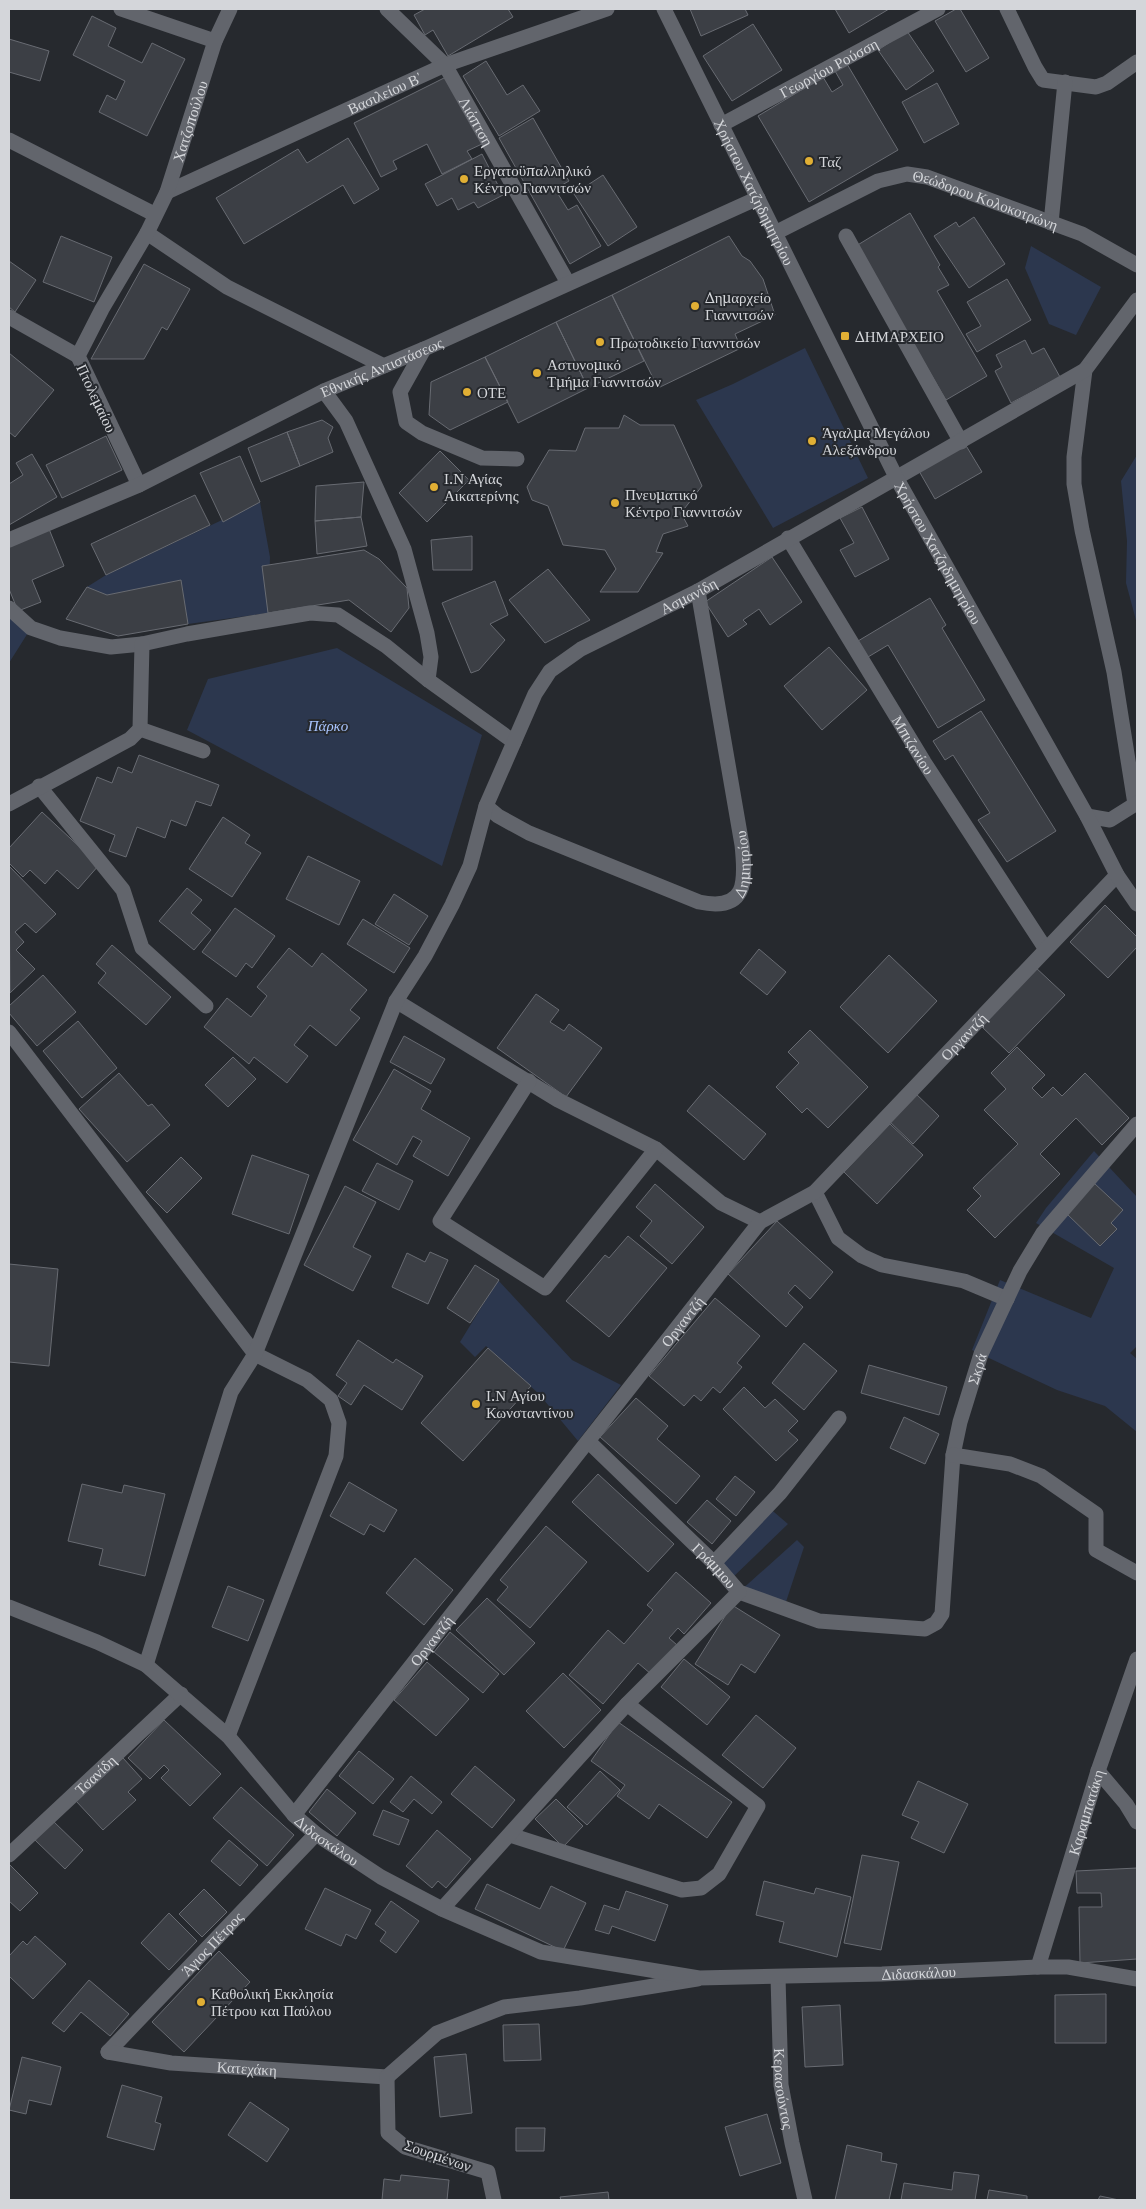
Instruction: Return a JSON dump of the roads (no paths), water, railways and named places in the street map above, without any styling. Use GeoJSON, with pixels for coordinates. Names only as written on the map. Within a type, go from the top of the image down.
{"type":"FeatureCollection","features":[{"type":"Feature","properties":{"kind":"street"},"geometry":{"type":"LineString","coordinates":[[121,9],[215,42]]}},
{"type":"Feature","properties":{"kind":"street","name":"Χατζοπούλου"},"geometry":{"type":"LineString","coordinates":[[147,232],[166,192],[215,42],[230,9]]}},
{"type":"Feature","properties":{"kind":"street","name":"Λιάπτση"},"geometry":{"type":"LineString","coordinates":[[387,9],[445,65],[568,283]]}},
{"type":"Feature","properties":{"kind":"street","name":"Βασιλείου Β'"},"geometry":{"type":"LineString","coordinates":[[166,192],[445,65],[607,9]]}},
{"type":"Feature","properties":{"kind":"street","name":"Χρήστου Χατζηδημητρίου"},"geometry":{"type":"LineString","coordinates":[[664,9],[897,479],[1087,816],[1117,875],[1137,904]]}},
{"type":"Feature","properties":{"kind":"street","name":"Γεωργίου Ρούσση"},"geometry":{"type":"LineString","coordinates":[[722,125],[938,9]]}},
{"type":"Feature","properties":{"kind":"street"},"geometry":{"type":"LineString","coordinates":[[1007,9],[1034,68],[1043,80],[1096,87],[1107,83],[1137,62]]}},
{"type":"Feature","properties":{"kind":"street"},"geometry":{"type":"LineString","coordinates":[[1052,223],[1065,82]]}},
{"type":"Feature","properties":{"kind":"street"},"geometry":{"type":"LineString","coordinates":[[9,140],[154,214]]}},
{"type":"Feature","properties":{"kind":"street","name":"Θεώδορου Κολοκοτρώνη"},"geometry":{"type":"LineString","coordinates":[[775,233],[878,181],[906,174],[928,176],[1082,234],[1137,265]]}},
{"type":"Feature","properties":{"kind":"street","name":"Εθνικής Αντιστάσεως"},"geometry":{"type":"LineString","coordinates":[[9,540],[139,485],[324,391],[424,349],[758,198]]}},
{"type":"Feature","properties":{"kind":"street"},"geometry":{"type":"LineString","coordinates":[[147,232],[227,287],[384,366]]}},
{"type":"Feature","properties":{"kind":"street","name":"Πτολεμαίου"},"geometry":{"type":"LineString","coordinates":[[139,485],[78,356],[102,309],[147,232]]}},
{"type":"Feature","properties":{"kind":"street"},"geometry":{"type":"LineString","coordinates":[[846,236],[961,442]]}},
{"type":"Feature","properties":{"kind":"street"},"geometry":{"type":"LineString","coordinates":[[1087,816],[1110,820],[1137,801],[1114,672],[1082,530],[1074,484],[1074,457],[1085,370],[1137,300]]}},
{"type":"Feature","properties":{"kind":"street"},"geometry":{"type":"LineString","coordinates":[[9,317],[78,356]]}},
{"type":"Feature","properties":{"kind":"street"},"geometry":{"type":"LineString","coordinates":[[424,349],[400,392],[406,422],[422,434],[482,458],[517,459]]}},
{"type":"Feature","properties":{"kind":"street","name":"Ασμανίδη"},"geometry":{"type":"LineString","coordinates":[[146,1666],[232,1392],[255,1354],[396,1001],[425,956],[456,897],[470,866],[486,806],[535,694],[550,671],[562,660],[698,591],[1085,370]]}},
{"type":"Feature","properties":{"kind":"street"},"geometry":{"type":"LineString","coordinates":[[324,391],[346,421],[404,549],[427,633],[431,657],[428,680]]}},
{"type":"Feature","properties":{"kind":"street","name":"Μπιζανίου"},"geometry":{"type":"LineString","coordinates":[[788,538],[924,762],[1045,948]]}},
{"type":"Feature","properties":{"kind":"street","name":"Δημητρίου"},"geometry":{"type":"LineString","coordinates":[[486,806],[498,816],[529,832],[699,902],[724,904],[737,897],[743,887],[745,873],[742,845],[698,591]]}},
{"type":"Feature","properties":{"kind":"street"},"geometry":{"type":"LineString","coordinates":[[9,608],[31,628],[60,638],[111,647],[142,644],[187,634],[310,613],[338,614],[386,646],[428,680],[514,742]]}},
{"type":"Feature","properties":{"kind":"street"},"geometry":{"type":"LineString","coordinates":[[9,804],[39,786],[130,739],[140,729],[142,644]]}},
{"type":"Feature","properties":{"kind":"street"},"geometry":{"type":"LineString","coordinates":[[140,729],[203,751]]}},
{"type":"Feature","properties":{"kind":"street"},"geometry":{"type":"LineString","coordinates":[[39,786],[123,890],[142,948],[206,1006]]}},
{"type":"Feature","properties":{"kind":"street","name":"Οργαντζή"},"geometry":{"type":"LineString","coordinates":[[294,1815],[760,1222],[815,1192],[1045,948],[1117,875]]}},
{"type":"Feature","properties":{"kind":"street"},"geometry":{"type":"LineString","coordinates":[[396,1001],[529,1080],[558,1100],[656,1149],[721,1203],[760,1222]]}},
{"type":"Feature","properties":{"kind":"street"},"geometry":{"type":"LineString","coordinates":[[9,1032],[255,1354],[308,1380],[331,1400],[339,1423],[336,1456],[228,1736]]}},
{"type":"Feature","properties":{"kind":"street"},"geometry":{"type":"LineString","coordinates":[[529,1080],[440,1221],[544,1288],[656,1149]]}},
{"type":"Feature","properties":{"kind":"street","name":"Σκρά"},"geometry":{"type":"LineString","coordinates":[[904,1629],[925,1629],[936,1623],[942,1614],[953,1456],[960,1422],[981,1354],[1020,1271],[1043,1234],[1137,1124]]}},
{"type":"Feature","properties":{"kind":"street"},"geometry":{"type":"LineString","coordinates":[[815,1192],[838,1238],[862,1256],[882,1265],[964,1280],[1007,1299]]}},
{"type":"Feature","properties":{"kind":"street"},"geometry":{"type":"LineString","coordinates":[[714,1563],[780,1493],[839,1418]]}},
{"type":"Feature","properties":{"kind":"street","name":"Γράμμου"},"geometry":{"type":"LineString","coordinates":[[589,1442],[714,1563],[739,1592],[819,1621],[904,1629]]}},
{"type":"Feature","properties":{"kind":"street"},"geometry":{"type":"LineString","coordinates":[[953,1456],[979,1458],[1010,1464],[1041,1476],[1096,1514],[1096,1550],[1137,1573]]}},
{"type":"Feature","properties":{"kind":"street"},"geometry":{"type":"LineString","coordinates":[[442,1909],[627,1704],[739,1592]]}},
{"type":"Feature","properties":{"kind":"street","name":"Διδασκάλου"},"geometry":{"type":"LineString","coordinates":[[9,1607],[97,1642],[146,1666],[228,1736],[294,1815],[316,1834],[381,1877],[442,1909],[541,1952],[699,1978]]}},
{"type":"Feature","properties":{"kind":"street","name":"Καραμπατάκη"},"geometry":{"type":"LineString","coordinates":[[1038,1967],[1098,1771],[1137,1659]]}},
{"type":"Feature","properties":{"kind":"street","name":"Τσανίδη"},"geometry":{"type":"LineString","coordinates":[[9,1854],[181,1694]]}},
{"type":"Feature","properties":{"kind":"street"},"geometry":{"type":"LineString","coordinates":[[510,1835],[682,1890],[701,1888],[719,1874],[758,1806],[627,1704]]}},
{"type":"Feature","properties":{"kind":"street"},"geometry":{"type":"LineString","coordinates":[[1098,1771],[1126,1804],[1137,1822]]}},
{"type":"Feature","properties":{"kind":"street","name":"Άγιος Πέτρος"},"geometry":{"type":"LineString","coordinates":[[108,2052],[316,1834]]}},
{"type":"Feature","properties":{"kind":"street","name":"Διδασκάλου"},"geometry":{"type":"LineString","coordinates":[[387,2077],[437,2033],[504,2007],[580,1998],[699,1978],[1068,1967],[1137,1979]]}},
{"type":"Feature","properties":{"kind":"street","name":"Κερασούντος"},"geometry":{"type":"LineString","coordinates":[[778,1977],[781,2085],[805,2200]]}},
{"type":"Feature","properties":{"kind":"street","name":"Κατεχάκη"},"geometry":{"type":"LineString","coordinates":[[108,2052],[171,2063],[387,2077]]}},
{"type":"Feature","properties":{"kind":"street","name":"Σουρμένων"},"geometry":{"type":"LineString","coordinates":[[387,2077],[388,2133],[405,2147],[488,2172],[494,2200]]}},
{"type":"Feature","properties":{"kind":"place","name":"Ταζ"},"geometry":{"type":"Point","coordinates":[809,161]}},
{"type":"Feature","properties":{"kind":"place","name":"Εργατοϋπαλληλικό Κέντρο Γιαννιτσών"},"geometry":{"type":"Point","coordinates":[464,179]}},
{"type":"Feature","properties":{"kind":"place","name":"Δημαρχείο Γιαννιτσών"},"geometry":{"type":"Point","coordinates":[695,306]}},
{"type":"Feature","properties":{"kind":"place","name":"ΔΗΜΑΡΧΕΙΟ"},"geometry":{"type":"Point","coordinates":[845,336]}},
{"type":"Feature","properties":{"kind":"place","name":"Πρωτοδικείο Γιαννιτσών"},"geometry":{"type":"Point","coordinates":[600,342]}},
{"type":"Feature","properties":{"kind":"place","name":"Αστυνομικό Τμήμα Γιαννιτσών"},"geometry":{"type":"Point","coordinates":[537,373]}},
{"type":"Feature","properties":{"kind":"place","name":"ΟΤΕ"},"geometry":{"type":"Point","coordinates":[467,392]}},
{"type":"Feature","properties":{"kind":"place","name":"Άγαλμα Μεγάλου Αλεξάνδρου"},"geometry":{"type":"Point","coordinates":[812,441]}},
{"type":"Feature","properties":{"kind":"place","name":"Ι.Ν Αγίας Αικατερίνης"},"geometry":{"type":"Point","coordinates":[434,487]}},
{"type":"Feature","properties":{"kind":"place","name":"Πνευματικό Κέντρο Γιαννιτσών"},"geometry":{"type":"Point","coordinates":[615,503]}},
{"type":"Feature","properties":{"kind":"place","name":"Ι.Ν Αγίου Κωνσταντίνου"},"geometry":{"type":"Point","coordinates":[476,1404]}},
{"type":"Feature","properties":{"kind":"place","name":"Καθολική Εκκλησία Πέτρου και Παύλου"},"geometry":{"type":"Point","coordinates":[201,2002]}},
{"type":"Feature","properties":{"kind":"park label","name":"Πάρκο"},"geometry":{"type":"Point","coordinates":[328,725]}}]}
